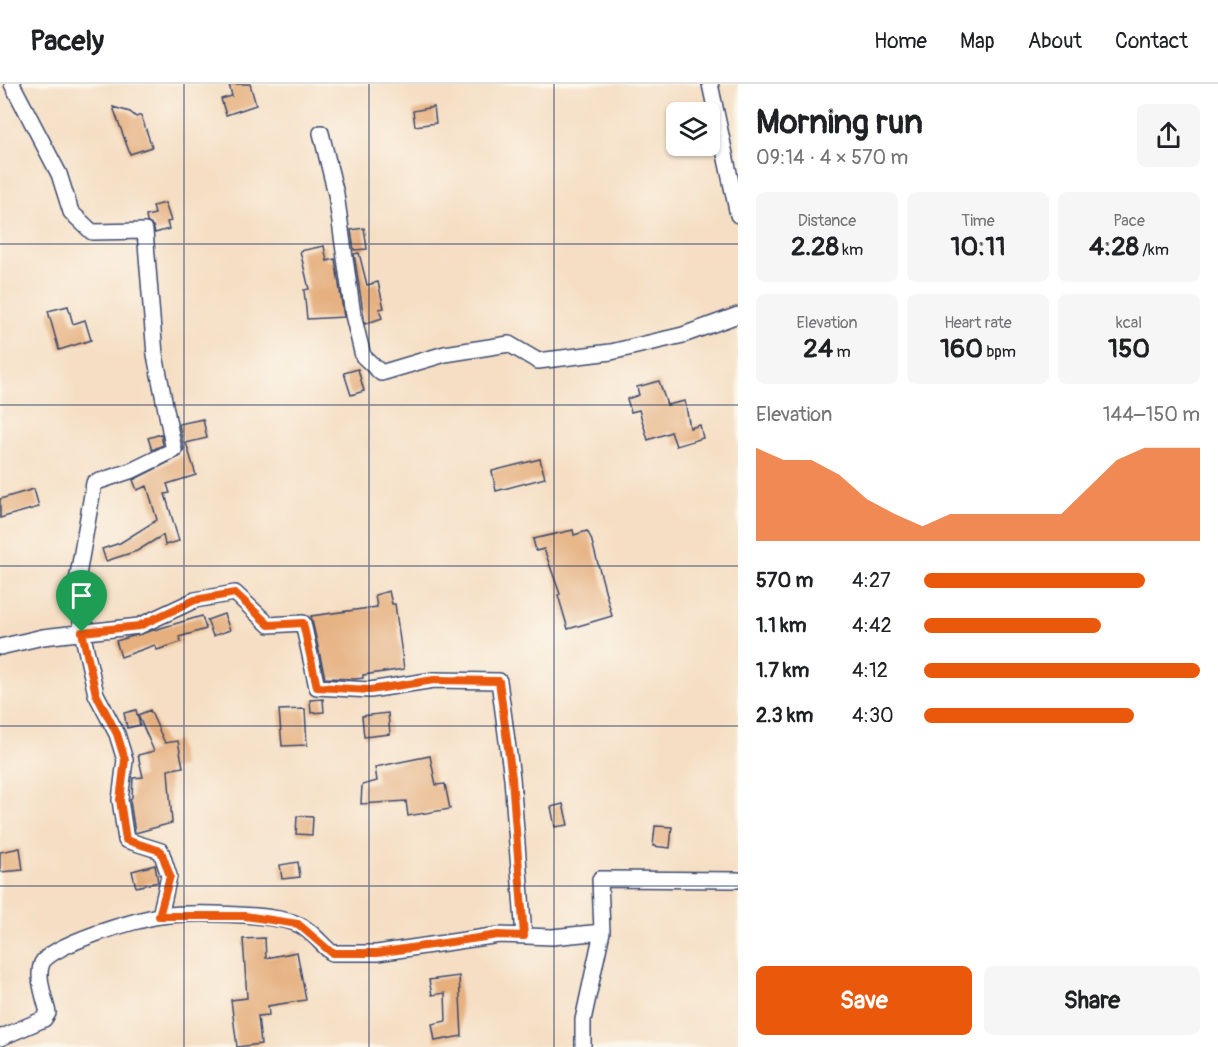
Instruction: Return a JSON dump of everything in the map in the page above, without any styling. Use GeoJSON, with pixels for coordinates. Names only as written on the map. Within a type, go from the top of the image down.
{"type":"FeatureCollection","features":[{"type":"Feature","properties":{"kind":"street"},"geometry":{"type":"LineString","coordinates":[[12,84],[60,174],[71,212],[92,232],[145,231],[155,355],[174,450],[133,471],[94,483],[77,581],[82,632],[96,694],[117,734],[125,760],[120,800],[126,840],[161,851],[170,876],[159,916]]}},
{"type":"Feature","properties":{"kind":"street"},"geometry":{"type":"LineString","coordinates":[[710,84],[738,215]]}},
{"type":"Feature","properties":{"kind":"street"},"geometry":{"type":"LineString","coordinates":[[321,133],[336,194],[353,315],[363,356],[381,373],[444,354],[509,344],[538,361],[611,352],[683,335],[738,315]]}},
{"type":"Feature","properties":{"kind":"street"},"geometry":{"type":"LineString","coordinates":[[0,647],[82,632],[139,626],[195,600],[235,593],[269,625],[303,623],[317,687],[370,690],[434,680],[499,681],[512,778],[524,936]]}},
{"type":"Feature","properties":{"kind":"street"},"geometry":{"type":"LineString","coordinates":[[583,1047],[583,1020],[602,932],[600,879],[738,880]]}},
{"type":"Feature","properties":{"kind":"street"},"geometry":{"type":"LineString","coordinates":[[0,1038],[44,1019],[48,1013],[40,973],[43,962],[52,954],[68,945],[107,931],[159,916],[245,916],[298,924],[332,953],[377,953],[498,935],[552,937],[602,932]]}},
{"type":"Feature","properties":{"kind":"building"},"geometry":{"type":"Polygon","coordinates":[[[229,84],[250,84],[256,105],[226,115],[221,99],[232,96],[229,84]]]}},
{"type":"Feature","properties":{"kind":"building"},"geometry":{"type":"Polygon","coordinates":[[[113,107],[130,112],[136,117],[141,115],[152,147],[130,154],[113,107]]]}},
{"type":"Feature","properties":{"kind":"building"},"geometry":{"type":"Polygon","coordinates":[[[434,107],[436,123],[415,126],[413,111],[434,107]]]}},
{"type":"Feature","properties":{"kind":"building"},"geometry":{"type":"Polygon","coordinates":[[[165,203],[171,221],[167,222],[169,229],[155,233],[153,226],[147,222],[146,216],[155,214],[153,206],[165,203]]]}},
{"type":"Feature","properties":{"kind":"building"},"geometry":{"type":"Polygon","coordinates":[[[364,228],[367,249],[354,250],[351,230],[364,228]]]}},
{"type":"Feature","properties":{"kind":"building"},"geometry":{"type":"Polygon","coordinates":[[[324,246],[327,261],[335,259],[344,317],[307,319],[304,290],[309,289],[300,251],[324,246]]]}},
{"type":"Feature","properties":{"kind":"building"},"geometry":{"type":"Polygon","coordinates":[[[359,253],[367,285],[378,282],[384,308],[379,309],[382,318],[365,324],[354,254],[359,253]]]}},
{"type":"Feature","properties":{"kind":"building"},"geometry":{"type":"Polygon","coordinates":[[[68,306],[73,324],[85,320],[91,340],[59,350],[48,311],[68,306]]]}},
{"type":"Feature","properties":{"kind":"building"},"geometry":{"type":"Polygon","coordinates":[[[358,369],[364,391],[351,395],[344,373],[358,369]]]}},
{"type":"Feature","properties":{"kind":"building"},"geometry":{"type":"Polygon","coordinates":[[[659,381],[667,405],[685,401],[690,428],[700,425],[703,438],[676,446],[671,432],[648,440],[639,410],[631,412],[627,399],[639,395],[637,387],[659,381]]]}},
{"type":"Feature","properties":{"kind":"building"},"geometry":{"type":"Polygon","coordinates":[[[203,419],[207,438],[186,443],[196,475],[167,484],[170,493],[165,494],[179,541],[165,545],[163,535],[137,551],[106,561],[102,549],[120,543],[157,520],[147,486],[137,490],[133,480],[181,456],[184,449],[179,424],[203,419]]]}},
{"type":"Feature","properties":{"kind":"building"},"geometry":{"type":"Polygon","coordinates":[[[161,434],[163,445],[152,450],[148,438],[161,434]]]}},
{"type":"Feature","properties":{"kind":"building"},"geometry":{"type":"Polygon","coordinates":[[[540,459],[545,478],[496,491],[492,471],[540,459]]]}},
{"type":"Feature","properties":{"kind":"building"},"geometry":{"type":"Polygon","coordinates":[[[34,489],[39,507],[0,518],[0,499],[34,489]]]}},
{"type":"Feature","properties":{"kind":"building"},"geometry":{"type":"Polygon","coordinates":[[[573,530],[574,535],[587,531],[591,538],[612,616],[568,629],[558,595],[560,594],[544,549],[536,551],[533,539],[573,530]]]}},
{"type":"Feature","properties":{"kind":"building"},"geometry":{"type":"Polygon","coordinates":[[[389,591],[392,604],[395,604],[404,669],[363,675],[363,678],[355,679],[325,678],[311,616],[377,607],[375,595],[389,591]]]}},
{"type":"Feature","properties":{"kind":"building"},"geometry":{"type":"Polygon","coordinates":[[[224,614],[230,630],[213,636],[207,620],[224,614]]]}},
{"type":"Feature","properties":{"kind":"building"},"geometry":{"type":"Polygon","coordinates":[[[202,616],[206,629],[179,637],[181,642],[157,650],[155,645],[121,657],[116,641],[202,616]]]}},
{"type":"Feature","properties":{"kind":"building"},"geometry":{"type":"Polygon","coordinates":[[[323,699],[324,712],[311,713],[310,700],[323,699]]]}},
{"type":"Feature","properties":{"kind":"building"},"geometry":{"type":"Polygon","coordinates":[[[305,709],[307,745],[282,746],[279,710],[305,709]]]}},
{"type":"Feature","properties":{"kind":"building"},"geometry":{"type":"Polygon","coordinates":[[[136,710],[140,725],[127,728],[124,713],[136,710]]]}},
{"type":"Feature","properties":{"kind":"building"},"geometry":{"type":"Polygon","coordinates":[[[150,710],[165,743],[178,741],[183,767],[168,770],[172,823],[135,833],[130,800],[133,778],[143,777],[138,755],[154,751],[138,715],[150,710]]]}},
{"type":"Feature","properties":{"kind":"building"},"geometry":{"type":"Polygon","coordinates":[[[388,713],[390,734],[364,737],[362,716],[388,713]]]}},
{"type":"Feature","properties":{"kind":"building"},"geometry":{"type":"Polygon","coordinates":[[[430,756],[436,785],[445,784],[450,809],[408,816],[406,801],[361,804],[362,785],[377,781],[375,767],[430,756]]]}},
{"type":"Feature","properties":{"kind":"building"},"geometry":{"type":"Polygon","coordinates":[[[563,804],[568,825],[555,827],[551,807],[563,804]]]}},
{"type":"Feature","properties":{"kind":"building"},"geometry":{"type":"Polygon","coordinates":[[[297,816],[313,817],[312,835],[296,834],[297,816]]]}},
{"type":"Feature","properties":{"kind":"building"},"geometry":{"type":"Polygon","coordinates":[[[655,826],[672,827],[670,848],[653,846],[655,826]]]}},
{"type":"Feature","properties":{"kind":"building"},"geometry":{"type":"Polygon","coordinates":[[[20,848],[23,870],[0,872],[0,852],[20,848]]]}},
{"type":"Feature","properties":{"kind":"building"},"geometry":{"type":"Polygon","coordinates":[[[298,862],[300,877],[282,879],[280,865],[298,862]]]}},
{"type":"Feature","properties":{"kind":"building"},"geometry":{"type":"Polygon","coordinates":[[[155,865],[158,882],[136,887],[132,871],[155,865]]]}},
{"type":"Feature","properties":{"kind":"building"},"geometry":{"type":"Polygon","coordinates":[[[265,938],[266,958],[297,952],[306,1000],[268,1006],[269,1015],[258,1016],[261,1044],[237,1047],[231,1000],[247,998],[243,939],[265,938]]]}},
{"type":"Feature","properties":{"kind":"building"},"geometry":{"type":"Polygon","coordinates":[[[459,976],[462,1036],[435,1041],[432,1024],[446,1021],[445,993],[432,995],[429,980],[459,976]]]}},
{"type":"Feature","properties":{"kind":"route"},"geometry":{"type":"LineString","coordinates":[[235,593],[269,625],[303,623],[317,687],[370,690],[434,680],[499,681],[512,778],[517,871],[524,936],[498,935],[377,953],[332,953],[298,924],[245,916],[159,916],[170,876],[161,851],[126,840],[120,800],[125,760],[117,734],[96,694],[82,632],[139,626],[195,600],[235,593]]}}]}
